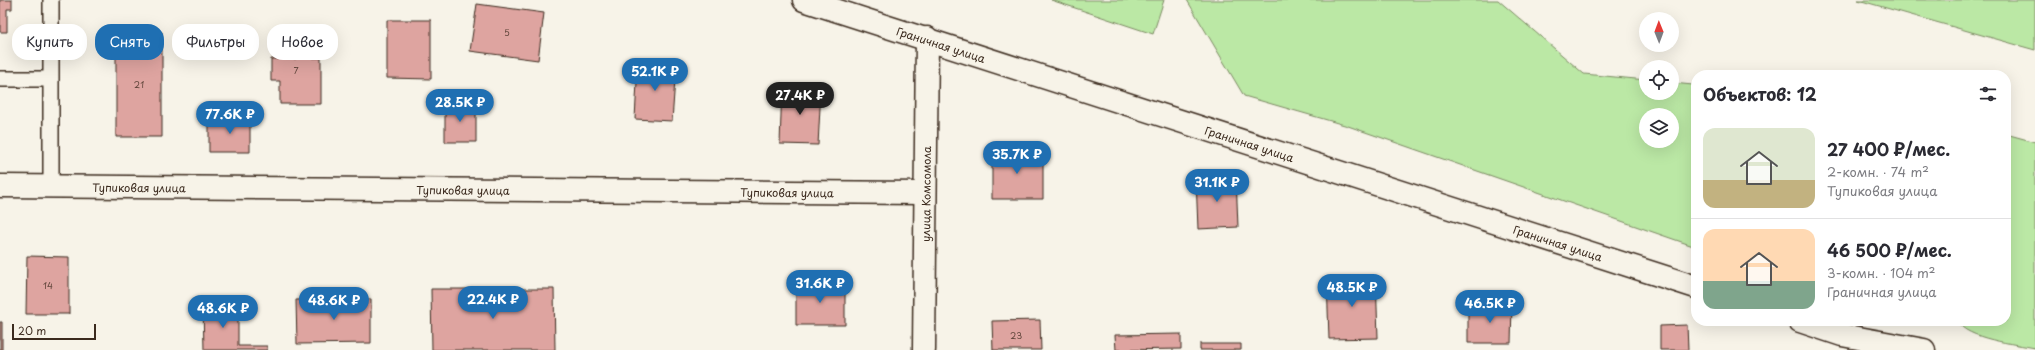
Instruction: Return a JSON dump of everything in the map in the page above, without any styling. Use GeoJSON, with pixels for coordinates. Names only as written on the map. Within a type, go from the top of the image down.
{"type":"FeatureCollection","features":[{"type":"Feature","properties":{"kind":"street","name":"Граничная улица"},"geometry":{"type":"LineString","coordinates":[[804,0],[1691,285]]}},
{"type":"Feature","properties":{"kind":"street","name":"улица Комсомола"},"geometry":{"type":"LineString","coordinates":[[924,350],[926,38]]}},
{"type":"Feature","properties":{"kind":"street","name":"Тупиковая улица"},"geometry":{"type":"LineString","coordinates":[[0,186],[925,193]]}},
{"type":"Feature","properties":{"kind":"street"},"geometry":{"type":"LineString","coordinates":[[1810,326],[1842,342],[1924,350]]}},
{"type":"Feature","properties":{"kind":"lane"},"geometry":{"type":"LineString","coordinates":[[51,0],[51,186]]}},
{"type":"Feature","properties":{"kind":"lane"},"geometry":{"type":"LineString","coordinates":[[0,79],[51,79]]}},
{"type":"Feature","properties":{"kind":"green space"},"geometry":{"type":"Polygon","coordinates":[[[1051,0],[1164,0],[1153,34],[1051,0]]]}},
{"type":"Feature","properties":{"kind":"green space"},"geometry":{"type":"Polygon","coordinates":[[[1187,0],[1498,0],[1584,74],[1639,79],[1639,100],[1679,100],[1679,84],[1691,85],[1691,245],[1348,126],[1244,96],[1187,0]]]}},
{"type":"Feature","properties":{"kind":"green space"},"geometry":{"type":"Polygon","coordinates":[[[1858,0],[2035,0],[2035,50],[1858,0]]]}},
{"type":"Feature","properties":{"kind":"green space"},"geometry":{"type":"Polygon","coordinates":[[[2011,135],[2035,142],[2035,348],[1992,340],[1970,332],[1961,326],[2011,326],[2011,135]]]}},
{"type":"Feature","properties":{"kind":"building"},"geometry":{"type":"Polygon","coordinates":[[[0,0],[12,0],[12,9],[7,9],[7,32],[0,32],[0,0]]]}},
{"type":"Feature","properties":{"kind":"building"},"geometry":{"type":"Polygon","coordinates":[[[477,4],[544,13],[538,60],[470,51],[477,4]]]}},
{"type":"Feature","properties":{"kind":"building"},"geometry":{"type":"Polygon","coordinates":[[[387,20],[431,20],[431,79],[387,78],[387,20]]]}},
{"type":"Feature","properties":{"kind":"building"},"geometry":{"type":"Polygon","coordinates":[[[116,60],[162,60],[162,137],[116,137],[116,60]]]}},
{"type":"Feature","properties":{"kind":"building"},"geometry":{"type":"Polygon","coordinates":[[[271,60],[321,60],[321,104],[280,104],[280,81],[271,81],[271,60]]]}},
{"type":"Feature","properties":{"kind":"building"},"geometry":{"type":"Polygon","coordinates":[[[638,63],[676,65],[672,121],[635,119],[638,63]]]}},
{"type":"Feature","properties":{"kind":"building"},"geometry":{"type":"Polygon","coordinates":[[[782,86],[821,89],[818,145],[780,144],[782,86]]]}},
{"type":"Feature","properties":{"kind":"building"},"geometry":{"type":"Polygon","coordinates":[[[445,104],[476,104],[476,142],[445,142],[445,104]]]}},
{"type":"Feature","properties":{"kind":"building"},"geometry":{"type":"Polygon","coordinates":[[[250,117],[250,152],[209,152],[209,118],[250,117]]]}},
{"type":"Feature","properties":{"kind":"building"},"geometry":{"type":"Polygon","coordinates":[[[992,151],[1043,152],[1043,199],[992,199],[992,151]]]}},
{"type":"Feature","properties":{"kind":"building"},"geometry":{"type":"Polygon","coordinates":[[[1236,177],[1238,227],[1198,229],[1196,178],[1236,177]]]}},
{"type":"Feature","properties":{"kind":"building"},"geometry":{"type":"Polygon","coordinates":[[[27,256],[69,257],[69,314],[26,314],[27,256]]]}},
{"type":"Feature","properties":{"kind":"building"},"geometry":{"type":"Polygon","coordinates":[[[1376,277],[1378,338],[1329,339],[1327,278],[1376,277]]]}},
{"type":"Feature","properties":{"kind":"building"},"geometry":{"type":"Polygon","coordinates":[[[796,282],[845,283],[845,325],[796,325],[796,282]]]}},
{"type":"Feature","properties":{"kind":"building"},"geometry":{"type":"Polygon","coordinates":[[[431,289],[554,289],[555,350],[432,350],[431,289]]]}},
{"type":"Feature","properties":{"kind":"building"},"geometry":{"type":"Polygon","coordinates":[[[371,299],[371,343],[297,344],[296,300],[371,299]]]}},
{"type":"Feature","properties":{"kind":"building"},"geometry":{"type":"Polygon","coordinates":[[[1468,305],[1512,305],[1511,343],[1468,343],[1468,305]]]}},
{"type":"Feature","properties":{"kind":"building"},"geometry":{"type":"Polygon","coordinates":[[[203,306],[238,306],[238,346],[267,346],[267,350],[204,350],[203,306]]]}},
{"type":"Feature","properties":{"kind":"building"},"geometry":{"type":"Polygon","coordinates":[[[1040,320],[1041,350],[993,350],[992,321],[1040,320]]]}},
{"type":"Feature","properties":{"kind":"building"},"geometry":{"type":"Polygon","coordinates":[[[0,322],[2,322],[2,350],[0,350],[0,322]]]}},
{"type":"Feature","properties":{"kind":"building"},"geometry":{"type":"Polygon","coordinates":[[[1687,325],[1688,350],[1660,350],[1660,326],[1687,325]]]}},
{"type":"Feature","properties":{"kind":"building"},"geometry":{"type":"Polygon","coordinates":[[[1181,334],[1181,349],[1116,350],[1115,335],[1181,334]]]}},
{"type":"Feature","properties":{"kind":"building"},"geometry":{"type":"Polygon","coordinates":[[[1200,344],[1241,344],[1241,350],[1200,350],[1200,344]]]}}]}
